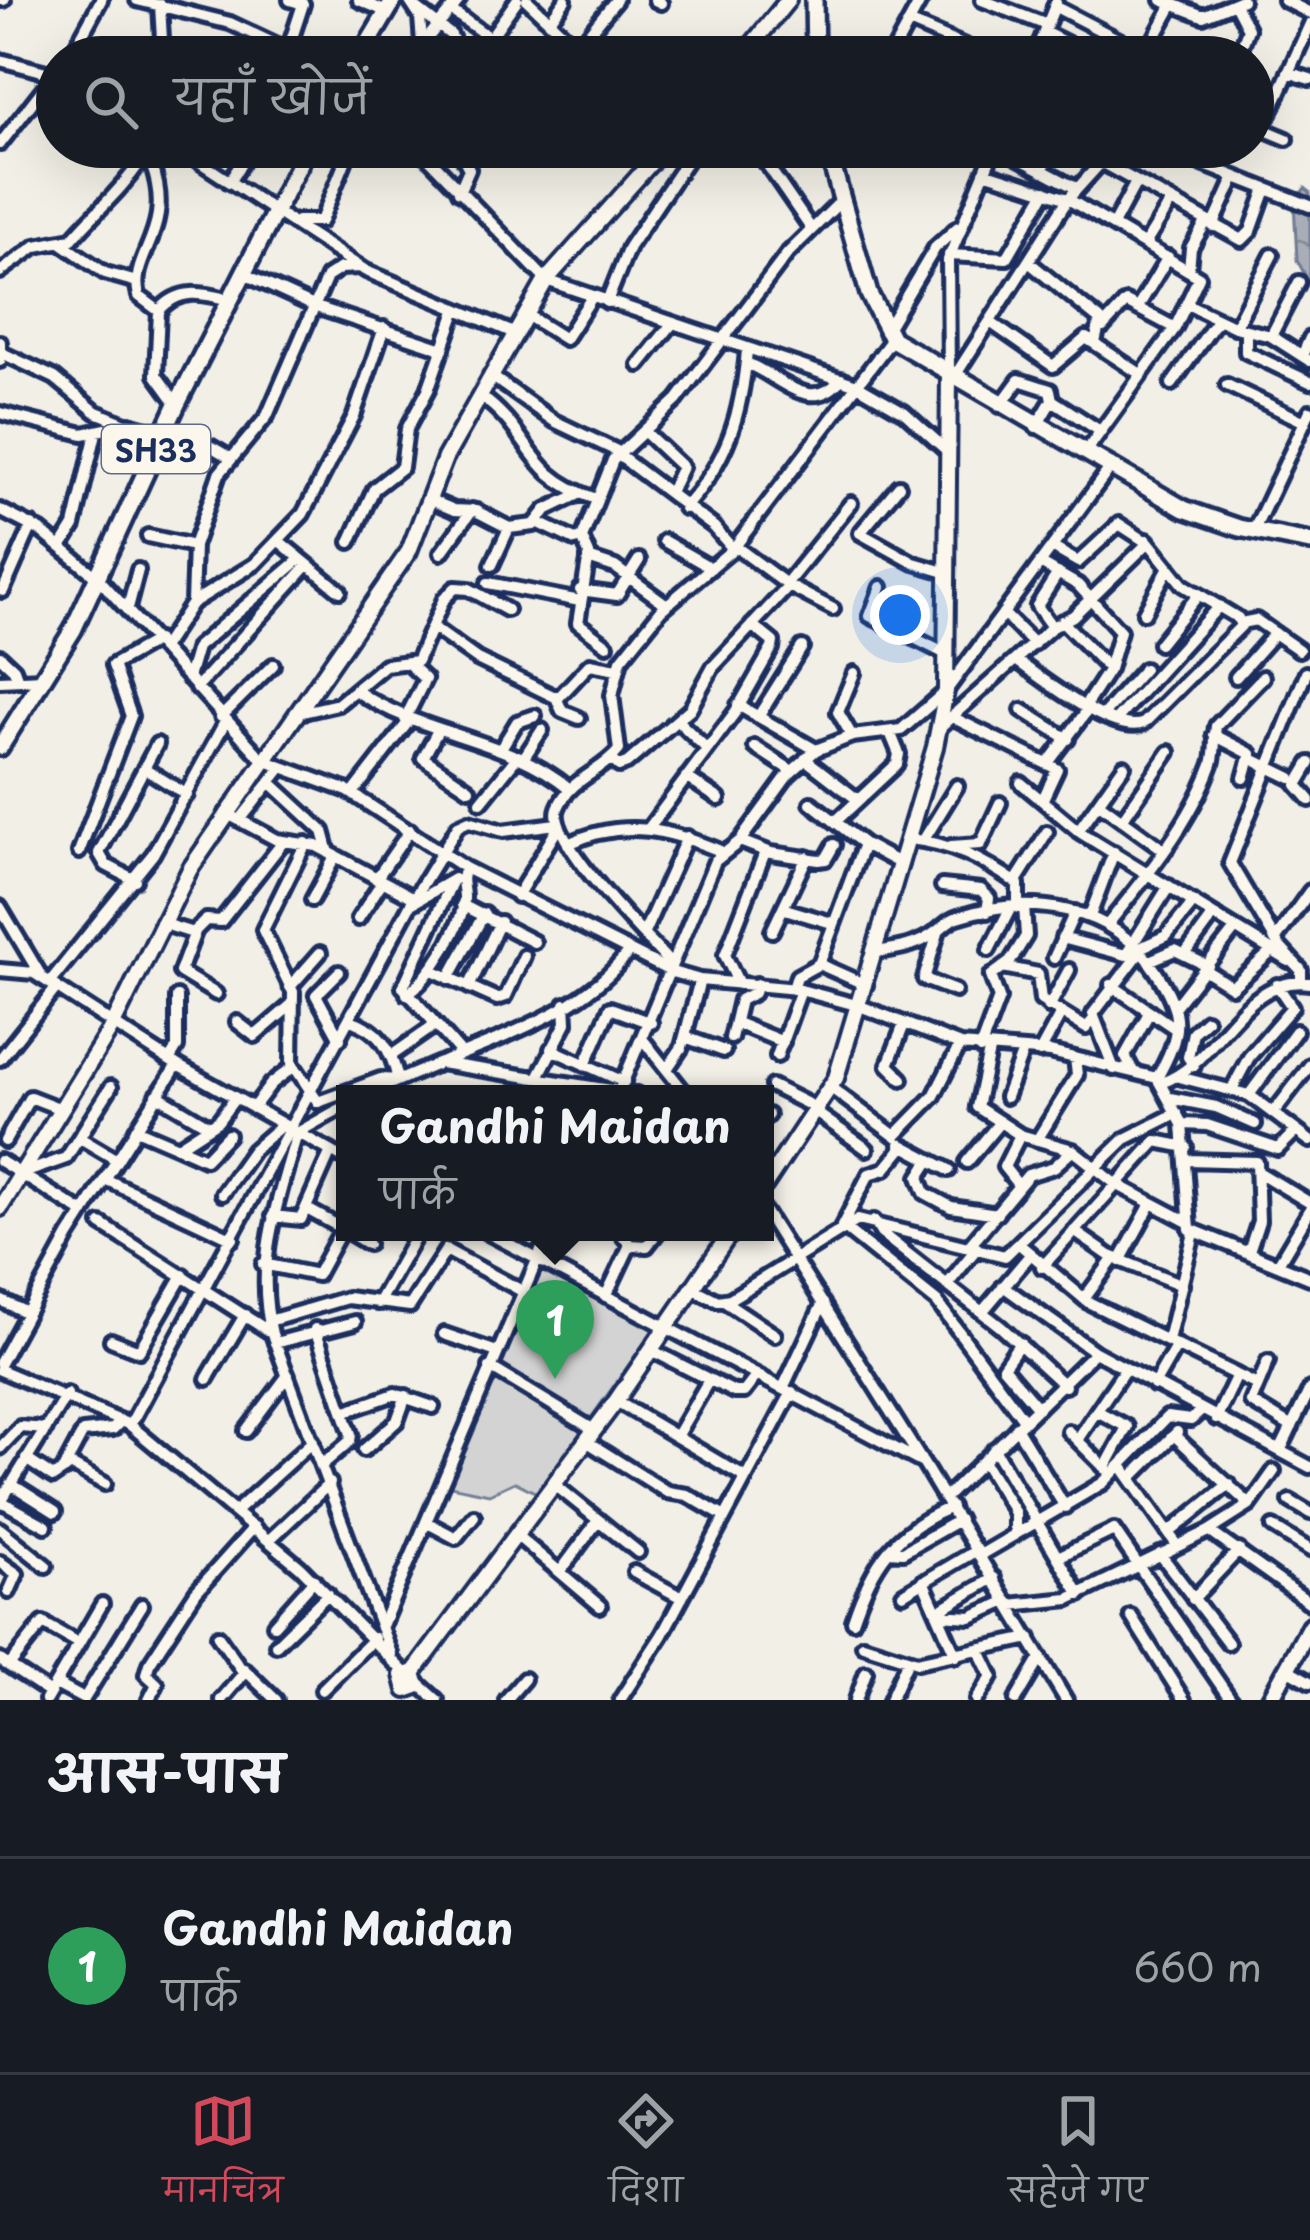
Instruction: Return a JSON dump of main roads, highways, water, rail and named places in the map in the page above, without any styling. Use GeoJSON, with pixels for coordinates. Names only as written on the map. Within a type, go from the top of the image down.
{"type":"FeatureCollection","features":[{"type":"Feature","properties":{"kind":"main road"},"geometry":{"type":"LineString","coordinates":[[814,0],[815,36]]}},
{"type":"Feature","properties":{"kind":"main road"},"geometry":{"type":"LineString","coordinates":[[372,36],[390,6]]}},
{"type":"Feature","properties":{"kind":"main road","name":"SH33"},"geometry":{"type":"LineString","coordinates":[[0,747],[99,579],[177,404],[244,274],[281,217],[300,168]]}},
{"type":"Feature","properties":{"kind":"main road"},"geometry":{"type":"LineString","coordinates":[[833,168],[889,335],[951,378],[1184,509],[1253,532],[1310,542]]}},
{"type":"Feature","properties":{"kind":"main road"},"geometry":{"type":"LineString","coordinates":[[1270,1700],[1310,1626]]}},
{"type":"Feature","properties":{"kind":"water"},"geometry":{"type":"Polygon","coordinates":[[[1305,188],[1310,192],[1310,284],[1297,260],[1294,202],[1305,188]]]}},
{"type":"Feature","properties":{"kind":"place","name":"Gandhi Maidan"},"geometry":{"type":"Point","coordinates":[555,1379]}}]}
